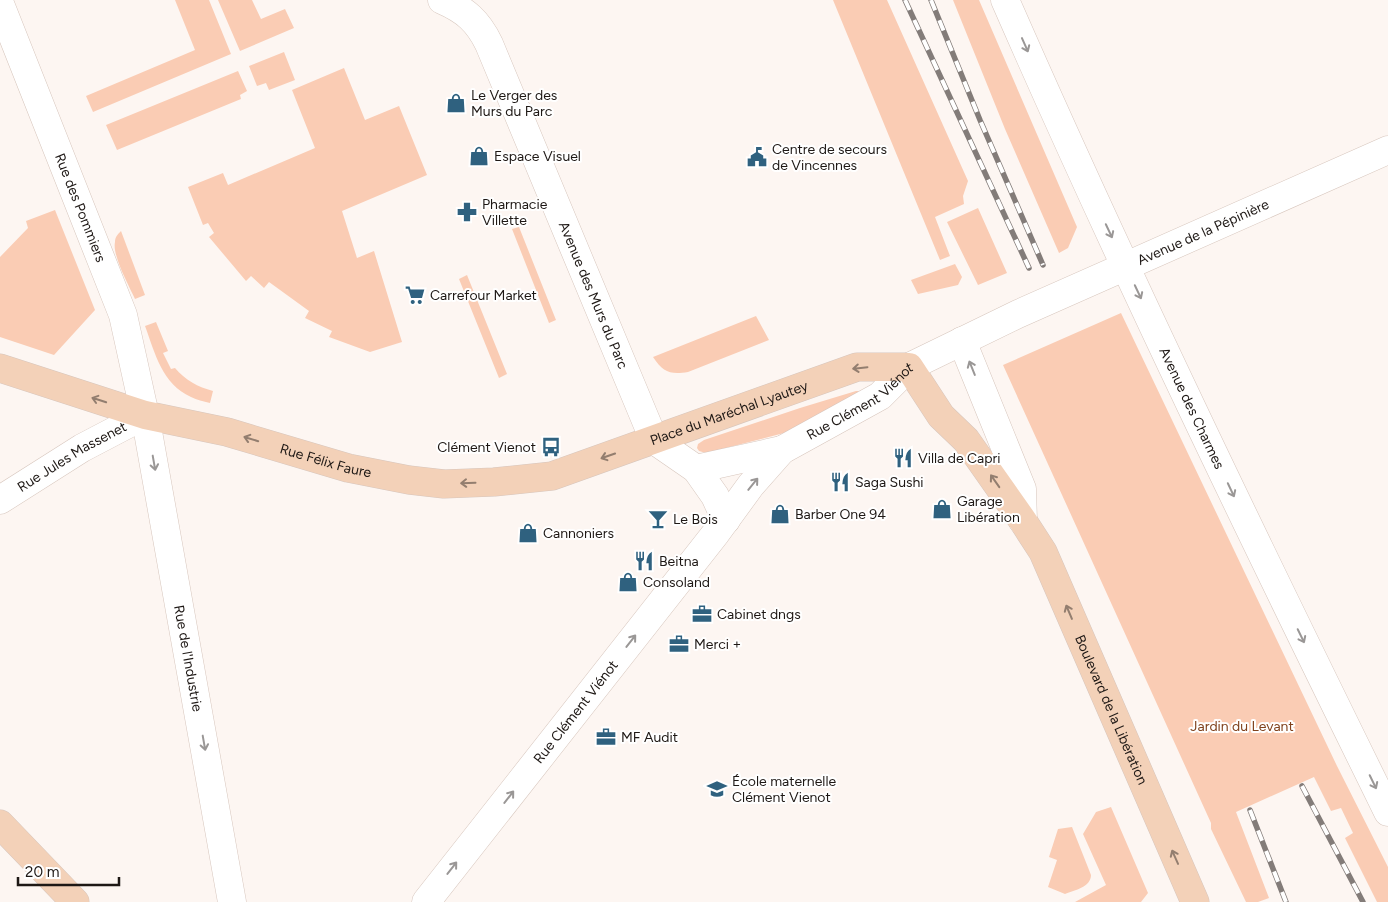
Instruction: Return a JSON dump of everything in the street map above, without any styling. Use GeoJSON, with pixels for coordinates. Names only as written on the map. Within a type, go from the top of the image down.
{"type":"FeatureCollection","features":[{"type":"Feature","properties":{"kind":"main road","name":"Place du Maréchal Lyautey"},"geometry":{"type":"LineString","coordinates":[[654,440],[857,366],[909,367]]}},
{"type":"Feature","properties":{"kind":"main road","name":"Boulevard de la Libération"},"geometry":{"type":"LineString","coordinates":[[909,367],[941,416],[966,440],[1043,552],[1195,902]]}},
{"type":"Feature","properties":{"kind":"main road","name":"Rue Félix Faure"},"geometry":{"type":"LineString","coordinates":[[0,368],[145,415],[227,432],[348,468],[409,480],[444,484],[494,482],[552,476],[654,440]]}},
{"type":"Feature","properties":{"kind":"main road"},"geometry":{"type":"LineString","coordinates":[[0,824],[75,902]]}},
{"type":"Feature","properties":{"kind":"street","name":"Avenue des Murs du Parc"},"geometry":{"type":"LineString","coordinates":[[442,0],[458,7],[470,16],[484,33],[654,440]]}},
{"type":"Feature","properties":{"kind":"street","name":"Avenue des Charmes"},"geometry":{"type":"LineString","coordinates":[[1005,0],[1125,266],[1284,601],[1388,812]]}},
{"type":"Feature","properties":{"kind":"street","name":"Rue des Pommiers"},"geometry":{"type":"LineString","coordinates":[[0,4],[124,315],[145,415]]}},
{"type":"Feature","properties":{"kind":"street","name":"Avenue de la Pépinière"},"geometry":{"type":"LineString","coordinates":[[1018,314],[1388,150]]}},
{"type":"Feature","properties":{"kind":"street","name":"Rue Clément Viénot"},"geometry":{"type":"LineString","coordinates":[[426,902],[726,520],[751,485],[782,450],[880,396],[909,367],[1018,314]]}},
{"type":"Feature","properties":{"kind":"street"},"geometry":{"type":"LineString","coordinates":[[962,341],[1022,489],[1023,521]]}},
{"type":"Feature","properties":{"kind":"street","name":"Rue Jules Massenet"},"geometry":{"type":"LineString","coordinates":[[0,500],[82,448],[145,415]]}},
{"type":"Feature","properties":{"kind":"street","name":"Rue de l'Industrie"},"geometry":{"type":"LineString","coordinates":[[145,415],[232,902]]}},
{"type":"Feature","properties":{"kind":"street","name":"Place du Maréchal Lyautey"},"geometry":{"type":"LineString","coordinates":[[654,440],[696,469]]}},
{"type":"Feature","properties":{"kind":"street"},"geometry":{"type":"LineString","coordinates":[[726,520],[715,496],[696,469],[782,450]]}},
{"type":"Feature","properties":{"kind":"green space"},"geometry":{"type":"Polygon","coordinates":[[[175,0],[209,0],[231,54],[93,112],[86,96],[195,50],[175,0]]]}},
{"type":"Feature","properties":{"kind":"green space"},"geometry":{"type":"Polygon","coordinates":[[[218,0],[252,0],[261,19],[285,9],[294,28],[240,51],[218,0]]]}},
{"type":"Feature","properties":{"kind":"green space"},"geometry":{"type":"Polygon","coordinates":[[[833,0],[887,0],[968,181],[963,196],[964,204],[935,217],[950,256],[940,260],[833,0]]]}},
{"type":"Feature","properties":{"kind":"green space"},"geometry":{"type":"Polygon","coordinates":[[[953,0],[979,0],[1077,227],[1068,248],[1059,253],[1005,129],[953,0]]]}},
{"type":"Feature","properties":{"kind":"green space"},"geometry":{"type":"Polygon","coordinates":[[[284,52],[295,80],[269,90],[266,83],[257,86],[249,66],[284,52]]]}},
{"type":"Feature","properties":{"kind":"green space"},"geometry":{"type":"Polygon","coordinates":[[[344,68],[365,120],[399,106],[427,175],[342,211],[357,258],[374,251],[402,342],[370,352],[329,337],[332,331],[305,318],[309,311],[269,282],[264,288],[251,276],[246,281],[209,237],[214,233],[208,223],[203,225],[188,187],[223,173],[228,185],[315,148],[292,90],[344,68]]]}},
{"type":"Feature","properties":{"kind":"green space"},"geometry":{"type":"Polygon","coordinates":[[[238,71],[247,91],[240,95],[241,99],[117,150],[106,125],[238,71]]]}},
{"type":"Feature","properties":{"kind":"green space"},"geometry":{"type":"Polygon","coordinates":[[[978,208],[1007,273],[978,285],[947,222],[978,208]]]}},
{"type":"Feature","properties":{"kind":"green space"},"geometry":{"type":"Polygon","coordinates":[[[55,210],[95,310],[54,355],[0,337],[0,257],[28,228],[26,221],[55,210]]]}},
{"type":"Feature","properties":{"kind":"green space"},"geometry":{"type":"Polygon","coordinates":[[[519,227],[556,320],[549,323],[512,229],[519,227]]]}},
{"type":"Feature","properties":{"kind":"green space"},"geometry":{"type":"Polygon","coordinates":[[[121,231],[145,295],[135,299],[116,255],[115,240],[121,231]]]}},
{"type":"Feature","properties":{"kind":"green space"},"geometry":{"type":"Polygon","coordinates":[[[955,264],[962,277],[958,285],[918,294],[911,280],[955,264]]]}},
{"type":"Feature","properties":{"kind":"green space"},"geometry":{"type":"Polygon","coordinates":[[[467,275],[507,374],[499,378],[459,279],[467,275]]]}},
{"type":"Feature","properties":{"kind":"green space","name":"Jardin du Levant"},"geometry":{"type":"Polygon","coordinates":[[[1121,313],[1337,766],[1388,867],[1388,902],[1377,902],[1345,838],[1353,833],[1341,808],[1331,811],[1314,777],[1236,812],[1269,898],[1258,902],[1246,902],[1211,829],[1211,823],[1003,365],[1121,313]]]}},
{"type":"Feature","properties":{"kind":"green space"},"geometry":{"type":"Polygon","coordinates":[[[756,316],[769,340],[688,372],[672,373],[660,366],[653,357],[756,316]]]}},
{"type":"Feature","properties":{"kind":"green space"},"geometry":{"type":"Polygon","coordinates":[[[156,322],[168,351],[163,353],[171,369],[175,368],[192,383],[213,391],[210,403],[193,398],[181,391],[166,376],[156,357],[145,326],[156,322]]]}},
{"type":"Feature","properties":{"kind":"green space"},"geometry":{"type":"Polygon","coordinates":[[[856,391],[859,393],[784,433],[706,453],[699,451],[697,448],[698,444],[704,440],[856,391]]]}},
{"type":"Feature","properties":{"kind":"green space"},"geometry":{"type":"Polygon","coordinates":[[[1111,807],[1148,893],[1141,902],[1075,902],[1106,885],[1083,834],[1096,812],[1111,807]]]}},
{"type":"Feature","properties":{"kind":"green space"},"geometry":{"type":"Polygon","coordinates":[[[1072,827],[1091,875],[1085,885],[1065,894],[1048,887],[1057,860],[1049,857],[1058,829],[1072,827]]]}},
{"type":"Feature","properties":{"kind":"railway"},"geometry":{"type":"LineString","coordinates":[[905,0],[1029,268]]}},
{"type":"Feature","properties":{"kind":"railway"},"geometry":{"type":"LineString","coordinates":[[931,0],[980,120],[1043,265]]}},
{"type":"Feature","properties":{"kind":"railway"},"geometry":{"type":"LineString","coordinates":[[1302,786],[1363,902]]}},
{"type":"Feature","properties":{"kind":"railway"},"geometry":{"type":"LineString","coordinates":[[1250,810],[1286,902]]}},
{"type":"Feature","properties":{"kind":"place","name":"Le Verger des Murs du Parc"},"geometry":{"type":"Point","coordinates":[456,103]}},
{"type":"Feature","properties":{"kind":"place","name":"Espace Visuel"},"geometry":{"type":"Point","coordinates":[479,156]}},
{"type":"Feature","properties":{"kind":"place","name":"Centre de secours de Vincennes"},"geometry":{"type":"Point","coordinates":[757,157]}},
{"type":"Feature","properties":{"kind":"place","name":"Pharmacie Villette"},"geometry":{"type":"Point","coordinates":[467,212]}},
{"type":"Feature","properties":{"kind":"place","name":"Carrefour Market"},"geometry":{"type":"Point","coordinates":[415,295]}},
{"type":"Feature","properties":{"kind":"place","name":"Clément Vienot"},"geometry":{"type":"Point","coordinates":[551,447]}},
{"type":"Feature","properties":{"kind":"place","name":"Villa de Capri"},"geometry":{"type":"Point","coordinates":[903,458]}},
{"type":"Feature","properties":{"kind":"place","name":"Saga Sushi"},"geometry":{"type":"Point","coordinates":[840,482]}},
{"type":"Feature","properties":{"kind":"place","name":"Garage Libération"},"geometry":{"type":"Point","coordinates":[942,509]}},
{"type":"Feature","properties":{"kind":"place","name":"Barber One 94"},"geometry":{"type":"Point","coordinates":[780,514]}},
{"type":"Feature","properties":{"kind":"place","name":"Le Bois"},"geometry":{"type":"Point","coordinates":[658,519]}},
{"type":"Feature","properties":{"kind":"place","name":"Cannoniers"},"geometry":{"type":"Point","coordinates":[528,533]}},
{"type":"Feature","properties":{"kind":"place","name":"Beitna"},"geometry":{"type":"Point","coordinates":[644,561]}},
{"type":"Feature","properties":{"kind":"place","name":"Consoland"},"geometry":{"type":"Point","coordinates":[628,582]}},
{"type":"Feature","properties":{"kind":"place","name":"Cabinet dngs"},"geometry":{"type":"Point","coordinates":[702,614]}},
{"type":"Feature","properties":{"kind":"place","name":"Merci +"},"geometry":{"type":"Point","coordinates":[679,644]}},
{"type":"Feature","properties":{"kind":"place","name":"MF Audit"},"geometry":{"type":"Point","coordinates":[606,737]}},
{"type":"Feature","properties":{"kind":"place","name":"École maternelle Clément Vienot"},"geometry":{"type":"Point","coordinates":[717,789]}}]}
